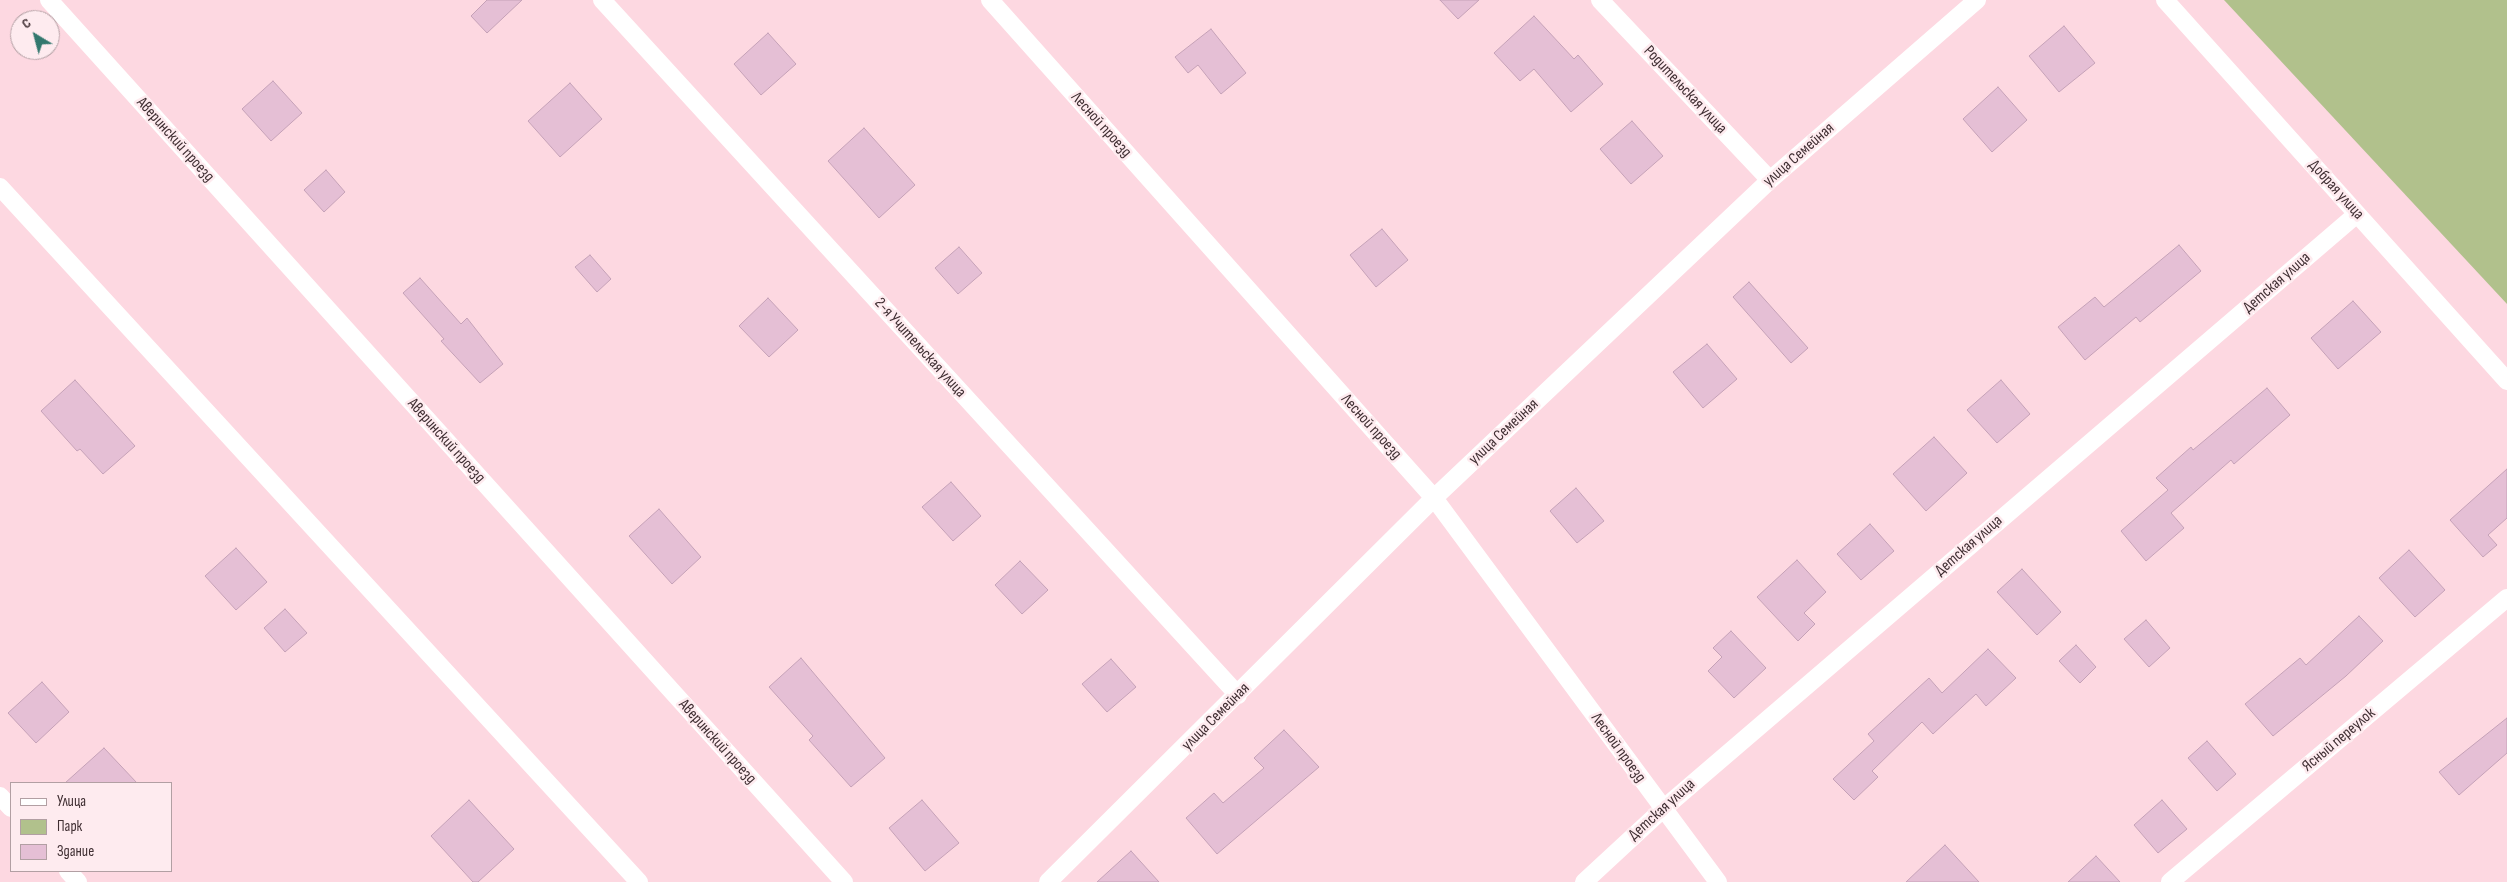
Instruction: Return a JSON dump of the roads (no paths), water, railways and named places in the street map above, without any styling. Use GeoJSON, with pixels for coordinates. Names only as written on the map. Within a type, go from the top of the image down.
{"type":"FeatureCollection","features":[{"type":"Feature","properties":{"kind":"street","name":"Аверинский проезд"},"geometry":{"type":"LineString","coordinates":[[49,0],[844,882]]}},
{"type":"Feature","properties":{"kind":"street","name":"2-я Учительская улица"},"geometry":{"type":"LineString","coordinates":[[602,0],[1238,695]]}},
{"type":"Feature","properties":{"kind":"street","name":"Лесной проезд"},"geometry":{"type":"LineString","coordinates":[[990,0],[1434,498],[1718,882]]}},
{"type":"Feature","properties":{"kind":"street","name":"Родительская улица"},"geometry":{"type":"LineString","coordinates":[[1600,0],[1770,180]]}},
{"type":"Feature","properties":{"kind":"street","name":"улица Семейная"},"geometry":{"type":"LineString","coordinates":[[1048,882],[1434,498],[1770,180],[1977,0]]}},
{"type":"Feature","properties":{"kind":"street","name":"Добрая улица"},"geometry":{"type":"LineString","coordinates":[[2165,0],[2507,380]]}},
{"type":"Feature","properties":{"kind":"street"},"geometry":{"type":"LineString","coordinates":[[0,187],[639,882]]}},
{"type":"Feature","properties":{"kind":"street","name":"Детская улица"},"geometry":{"type":"LineString","coordinates":[[1584,882],[1663,809],[2357,214]]}},
{"type":"Feature","properties":{"kind":"street","name":"Ясный переулок"},"geometry":{"type":"LineString","coordinates":[[2170,882],[2507,598]]}},
{"type":"Feature","properties":{"kind":"street"},"geometry":{"type":"LineString","coordinates":[[0,796],[10,807]]}},
{"type":"Feature","properties":{"kind":"street"},"geometry":{"type":"LineString","coordinates":[[69,872],[78,882]]}}]}
